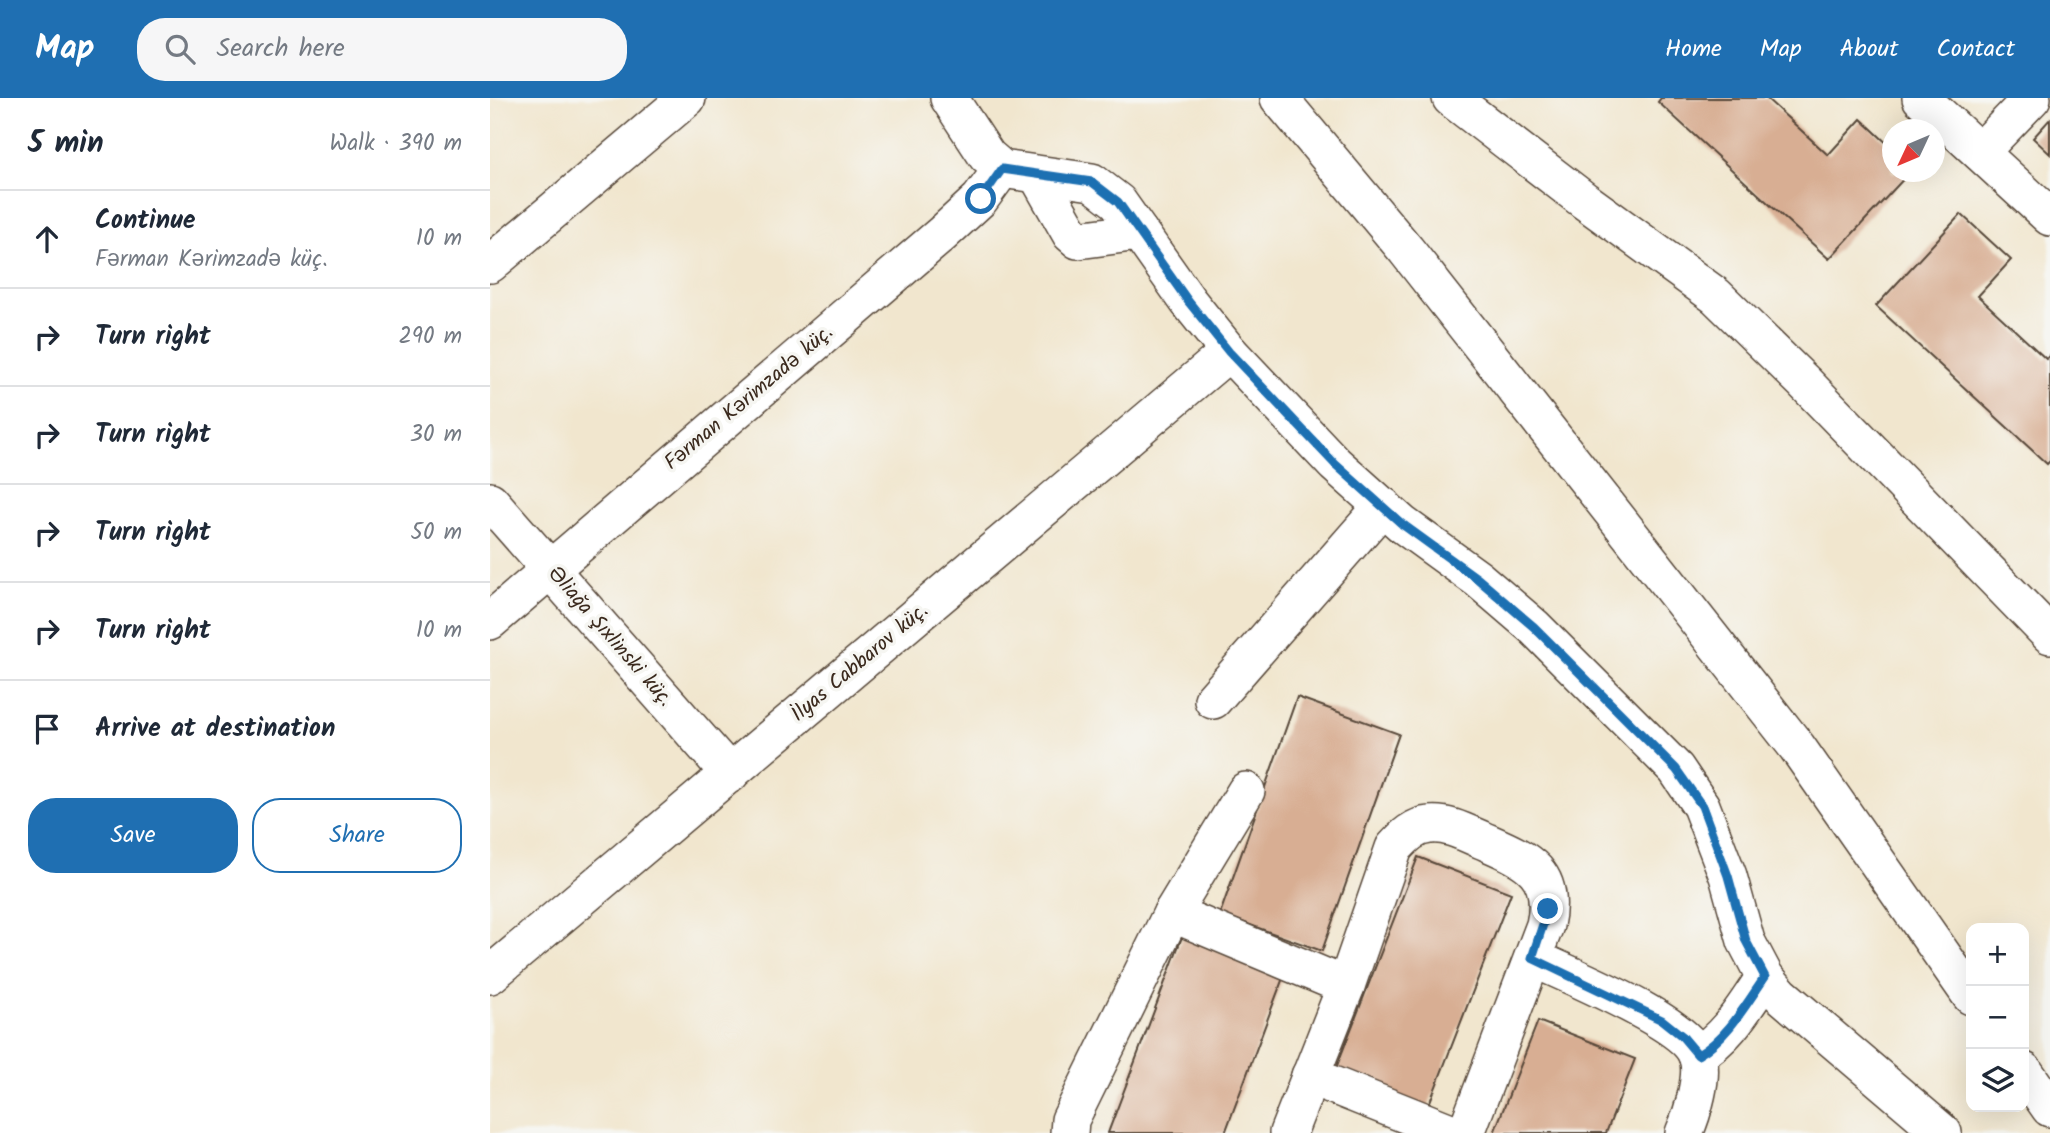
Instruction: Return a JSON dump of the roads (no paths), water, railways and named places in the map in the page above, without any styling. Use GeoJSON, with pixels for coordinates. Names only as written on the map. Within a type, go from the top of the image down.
{"type":"FeatureCollection","features":[{"type":"Feature","properties":{"kind":"street"},"geometry":{"type":"LineString","coordinates":[[490,264],[687,98]]}},
{"type":"Feature","properties":{"kind":"street"},"geometry":{"type":"LineString","coordinates":[[949,98],[987,156],[1002,169],[1092,182],[1118,202],[1188,301],[1229,352],[1335,464],[1402,524],[1478,579],[1534,627],[1676,769],[1702,806],[1728,876],[1746,941],[1765,977],[1781,995],[1939,1132]]}},
{"type":"Feature","properties":{"kind":"street"},"geometry":{"type":"LineString","coordinates":[[1279,98],[1406,250],[1797,747],[1966,989]]}},
{"type":"Feature","properties":{"kind":"street"},"geometry":{"type":"LineString","coordinates":[[1451,98],[1585,201],[1716,296],[1804,382],[2050,635]]}},
{"type":"Feature","properties":{"kind":"street"},"geometry":{"type":"LineString","coordinates":[[1921,98],[2050,218]]}},
{"type":"Feature","properties":{"kind":"street"},"geometry":{"type":"LineString","coordinates":[[1980,152],[2032,98]]}},
{"type":"Feature","properties":{"kind":"street","name":"Fərman Kərimzadə küç."},"geometry":{"type":"LineString","coordinates":[[490,621],[942,234],[981,199],[1002,169]]}},
{"type":"Feature","properties":{"kind":"street"},"geometry":{"type":"LineString","coordinates":[[1038,176],[1070,234],[1079,240],[1139,232]]}},
{"type":"Feature","properties":{"kind":"street","name":"İlyas Cabbarov küç."},"geometry":{"type":"LineString","coordinates":[[490,975],[1229,352]]}},
{"type":"Feature","properties":{"kind":"street","name":"Əliağa Şıxlinski küç."},"geometry":{"type":"LineString","coordinates":[[490,501],[730,774]]}},
{"type":"Feature","properties":{"kind":"street"},"geometry":{"type":"LineString","coordinates":[[1213,700],[1383,506]]}},
{"type":"Feature","properties":{"kind":"street"},"geometry":{"type":"LineString","coordinates":[[1069,1133],[1070,1121],[1172,913],[1246,790]]}},
{"type":"Feature","properties":{"kind":"street"},"geometry":{"type":"LineString","coordinates":[[1288,1133],[1346,986],[1394,848],[1409,832],[1429,825],[1453,827],[1525,859],[1540,874],[1547,889],[1548,909],[1532,958],[1466,1133]]}},
{"type":"Feature","properties":{"kind":"street"},"geometry":{"type":"LineString","coordinates":[[1172,913],[1346,986]]}},
{"type":"Feature","properties":{"kind":"street"},"geometry":{"type":"LineString","coordinates":[[1532,958],[1662,1020],[1682,1036],[1698,1055],[1696,1097],[1693,1113],[1684,1133]]}},
{"type":"Feature","properties":{"kind":"street"},"geometry":{"type":"LineString","coordinates":[[1698,1055],[1725,1034],[1765,977]]}},
{"type":"Feature","properties":{"kind":"street"},"geometry":{"type":"LineString","coordinates":[[1310,1076],[1453,1133]]}},
{"type":"Feature","properties":{"kind":"street"},"geometry":{"type":"LineString","coordinates":[[2029,1078],[2050,1108]]}}]}
